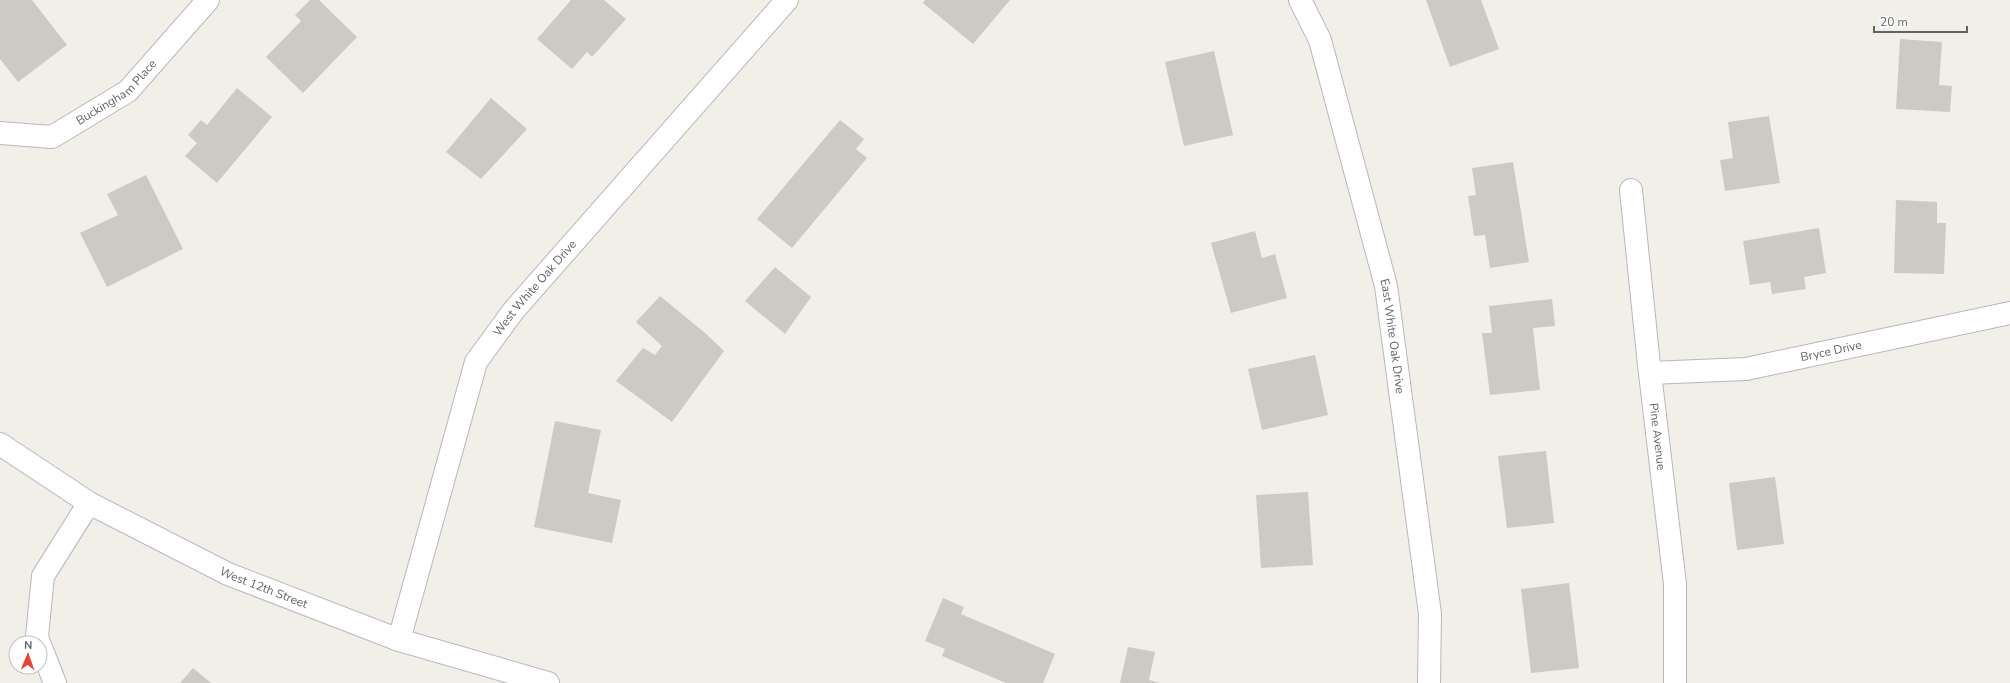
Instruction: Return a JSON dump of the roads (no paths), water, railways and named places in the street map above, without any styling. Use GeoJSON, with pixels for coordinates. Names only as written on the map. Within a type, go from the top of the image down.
{"type":"FeatureCollection","features":[{"type":"Feature","properties":{"kind":"street","name":"Buckingham Place"},"geometry":{"type":"LineString","coordinates":[[0,133],[52,138],[128,91],[208,0]]}},
{"type":"Feature","properties":{"kind":"street","name":"West White Oak Drive"},"geometry":{"type":"LineString","coordinates":[[399,640],[476,362],[514,310],[787,0]]}},
{"type":"Feature","properties":{"kind":"street","name":"East White Oak Drive"},"geometry":{"type":"LineString","coordinates":[[1300,0],[1320,40],[1386,286],[1430,614],[1429,683]]}},
{"type":"Feature","properties":{"kind":"street","name":"Pine Avenue"},"geometry":{"type":"LineString","coordinates":[[1632,190],[1650,373],[1675,584],[1675,683]]}},
{"type":"Feature","properties":{"kind":"street","name":"Bryce Drive"},"geometry":{"type":"LineString","coordinates":[[1650,373],[1746,369],[2010,313]]}},
{"type":"Feature","properties":{"kind":"street","name":"West 12th Street"},"geometry":{"type":"LineString","coordinates":[[0,444],[89,503],[228,574],[399,640],[548,683]]}},
{"type":"Feature","properties":{"kind":"street"},"geometry":{"type":"LineString","coordinates":[[37,635],[43,576],[89,503]]}},
{"type":"Feature","properties":{"kind":"street"},"geometry":{"type":"LineString","coordinates":[[48,665],[55,683]]}}]}
